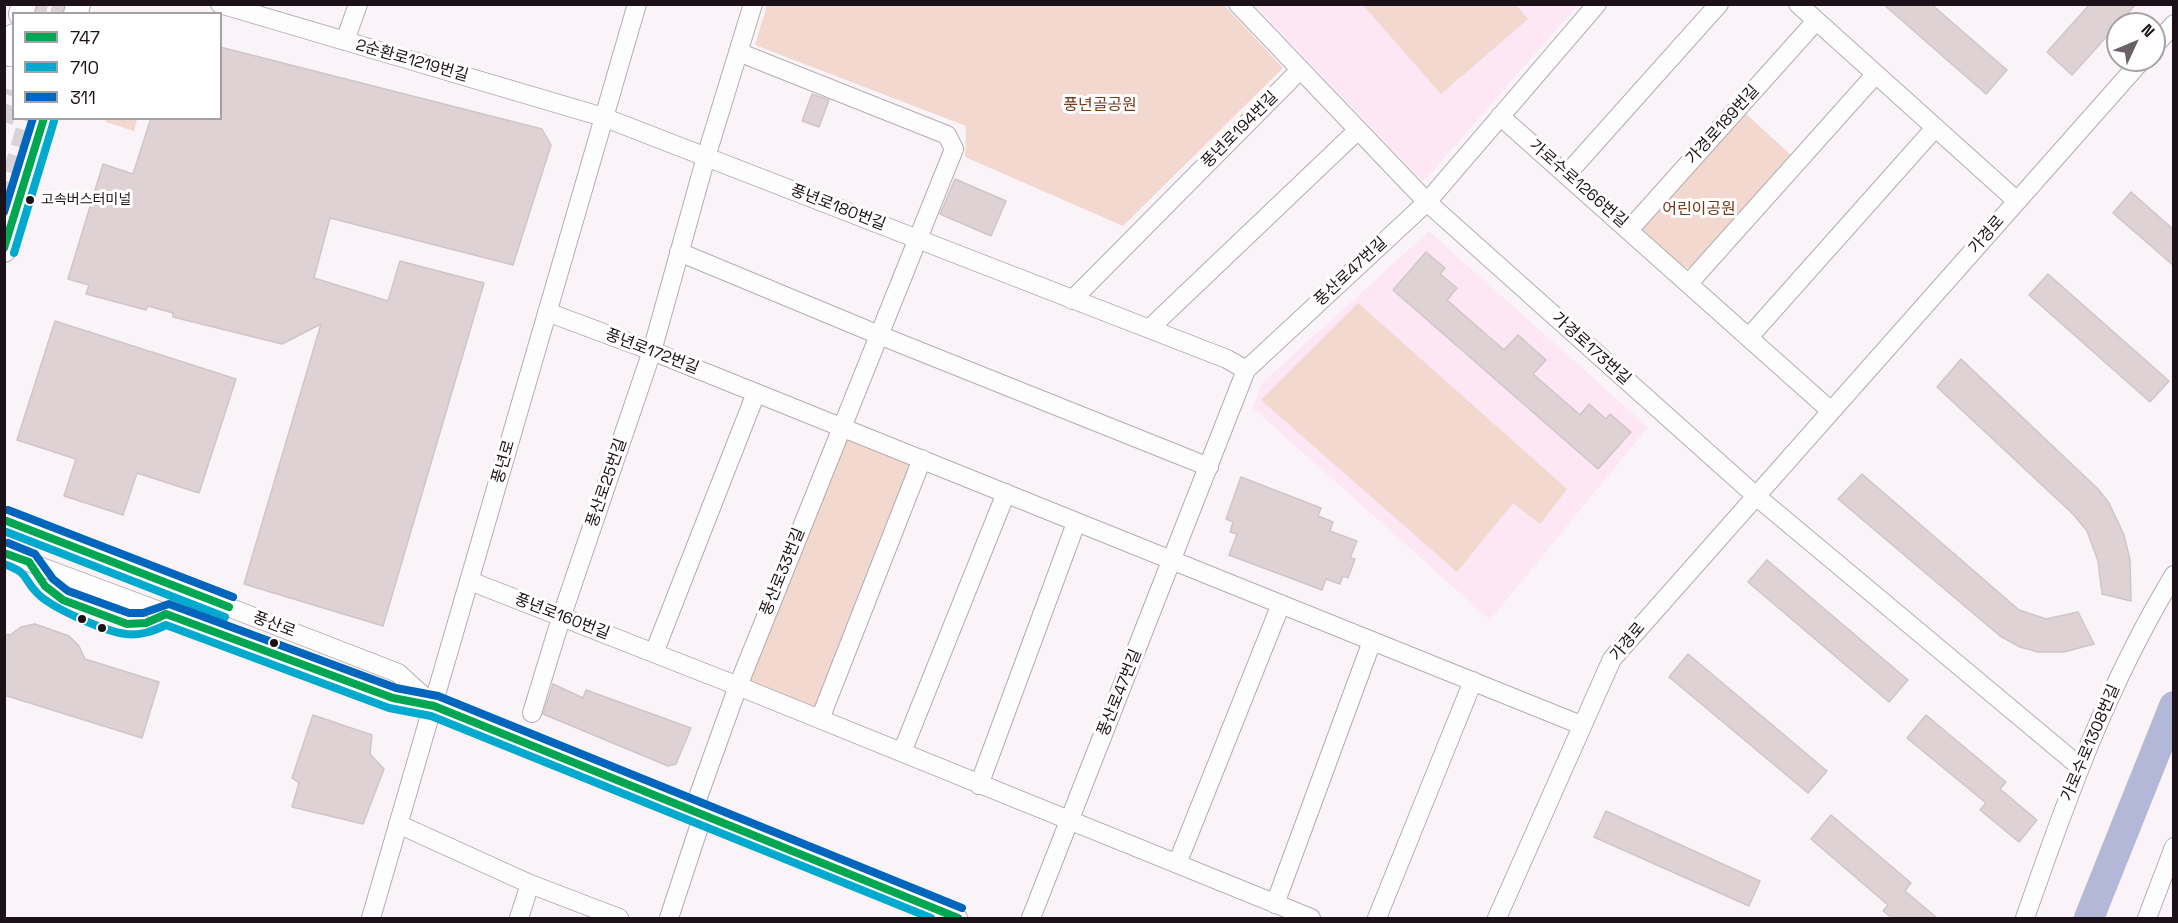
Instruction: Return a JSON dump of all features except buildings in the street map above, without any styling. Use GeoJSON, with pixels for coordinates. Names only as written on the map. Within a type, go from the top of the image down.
{"type":"FeatureCollection","features":[{"type":"Feature","properties":{"kind":"main road"},"geometry":{"type":"LineString","coordinates":[[4,250],[43,120]]}},
{"type":"Feature","properties":{"kind":"street","name":"2순환로1219번길"},"geometry":{"type":"LineString","coordinates":[[220,4],[603,117]]}},
{"type":"Feature","properties":{"kind":"street"},"geometry":{"type":"LineString","coordinates":[[345,41],[358,4]]}},
{"type":"Feature","properties":{"kind":"street","name":"풍년로"},"geometry":{"type":"LineString","coordinates":[[371,918],[637,4]]}},
{"type":"Feature","properties":{"kind":"street","name":"풍산로25번길"},"geometry":{"type":"LineString","coordinates":[[532,713],[561,618],[652,351],[706,157],[753,4]]}},
{"type":"Feature","properties":{"kind":"street"},"geometry":{"type":"LineString","coordinates":[[1238,4],[1427,202],[1597,4]]}},
{"type":"Feature","properties":{"kind":"street"},"geometry":{"type":"LineString","coordinates":[[1567,174],[1719,4]]}},
{"type":"Feature","properties":{"kind":"street"},"geometry":{"type":"LineString","coordinates":[[1798,4],[2017,201]]}},
{"type":"Feature","properties":{"kind":"street","name":"가경로189번길"},"geometry":{"type":"LineString","coordinates":[[1629,230],[1816,21]]}},
{"type":"Feature","properties":{"kind":"street"},"geometry":{"type":"LineString","coordinates":[[738,52],[947,135],[954,149],[918,240]]}},
{"type":"Feature","properties":{"kind":"street","name":"풍년로194번길"},"geometry":{"type":"LineString","coordinates":[[1072,300],[1300,70]]}},
{"type":"Feature","properties":{"kind":"street","name":"가경로"},"geometry":{"type":"LineString","coordinates":[[1497,918],[1612,659],[2131,72]]}},
{"type":"Feature","properties":{"kind":"street"},"geometry":{"type":"LineString","coordinates":[[1831,411],[1689,283],[1875,75]]}},
{"type":"Feature","properties":{"kind":"street","name":"가로수로1266번길"},"geometry":{"type":"LineString","coordinates":[[1500,116],[1689,283]]}},
{"type":"Feature","properties":{"kind":"street","name":"풍년로180번길"},"geometry":{"type":"LineString","coordinates":[[603,117],[1227,359],[1246,370]]}},
{"type":"Feature","properties":{"kind":"street"},"geometry":{"type":"LineString","coordinates":[[1749,337],[1935,128]]}},
{"type":"Feature","properties":{"kind":"street"},"geometry":{"type":"LineString","coordinates":[[1149,329],[1358,130]]}},
{"type":"Feature","properties":{"kind":"street","name":"풍산로47번길"},"geometry":{"type":"LineString","coordinates":[[1031,918],[1246,370],[1427,202]]}},
{"type":"Feature","properties":{"kind":"street","name":"가경로173번길"},"geometry":{"type":"LineString","coordinates":[[1427,202],[1756,496],[2079,765]]}},
{"type":"Feature","properties":{"kind":"street","name":"풍산로33번길"},"geometry":{"type":"LineString","coordinates":[[669,918],[698,813],[738,686],[918,240]]}},
{"type":"Feature","properties":{"kind":"street"},"geometry":{"type":"LineString","coordinates":[[680,252],[879,336],[1209,467]]}},
{"type":"Feature","properties":{"kind":"street","name":"풍년로172번길"},"geometry":{"type":"LineString","coordinates":[[548,312],[652,351],[1581,725]]}},
{"type":"Feature","properties":{"kind":"street"},"geometry":{"type":"LineString","coordinates":[[654,653],[756,393]]}},
{"type":"Feature","properties":{"kind":"street"},"geometry":{"type":"LineString","coordinates":[[820,719],[922,459]]}},
{"type":"Feature","properties":{"kind":"street"},"geometry":{"type":"LineString","coordinates":[[902,752],[1006,493]]}},
{"type":"Feature","properties":{"kind":"street","name":"풍산로"},"geometry":{"type":"LineString","coordinates":[[4,520],[398,673],[434,706]]}},
{"type":"Feature","properties":{"kind":"street"},"geometry":{"type":"LineString","coordinates":[[979,785],[1076,523]]}},
{"type":"Feature","properties":{"kind":"street","name":"풍산로"},"geometry":{"type":"LineString","coordinates":[[4,553],[393,698],[434,706],[958,918]]}},
{"type":"Feature","properties":{"kind":"street","name":"가로수로1308번길"},"geometry":{"type":"LineString","coordinates":[[2025,918],[2079,765],[2143,625],[2174,575]]}},
{"type":"Feature","properties":{"kind":"street","name":"풍년로160번길"},"geometry":{"type":"LineString","coordinates":[[470,581],[738,686],[1311,918]]}},
{"type":"Feature","properties":{"kind":"street"},"geometry":{"type":"LineString","coordinates":[[1177,864],[1281,604]]}},
{"type":"Feature","properties":{"kind":"street"},"geometry":{"type":"LineString","coordinates":[[1275,904],[1372,641]]}},
{"type":"Feature","properties":{"kind":"street"},"geometry":{"type":"LineString","coordinates":[[1377,918],[1473,681]]}},
{"type":"Feature","properties":{"kind":"street"},"geometry":{"type":"LineString","coordinates":[[398,824],[530,884],[619,918]]}},
{"type":"Feature","properties":{"kind":"street"},"geometry":{"type":"LineString","coordinates":[[2147,918],[2174,847]]}},
{"type":"Feature","properties":{"kind":"street"},"geometry":{"type":"LineString","coordinates":[[519,918],[530,884]]}},
{"type":"Feature","properties":{"kind":"shaded area"},"geometry":{"type":"Polygon","coordinates":[[[1255,5],[1578,5],[1423,182],[1255,5]]]}},
{"type":"Feature","properties":{"kind":"shaded area"},"geometry":{"type":"Polygon","coordinates":[[[1429,231],[1648,427],[1490,620],[1253,408],[1262,383],[1429,231]]]}},
{"type":"Feature","properties":{"kind":"green space","name":"풍년골공원"},"geometry":{"type":"Polygon","coordinates":[[[767,5],[1224,5],[1283,68],[1123,226],[965,157],[966,126],[755,45],[767,5]]]}},
{"type":"Feature","properties":{"kind":"green space"},"geometry":{"type":"Polygon","coordinates":[[[1363,5],[1516,5],[1528,19],[1441,94],[1363,5]]]}},
{"type":"Feature","properties":{"kind":"green space","name":"어린이공원"},"geometry":{"type":"Polygon","coordinates":[[[1743,111],[1793,157],[1694,267],[1684,268],[1642,233],[1641,222],[1743,111]]]}},
{"type":"Feature","properties":{"kind":"green space"},"geometry":{"type":"Polygon","coordinates":[[[106,120],[137,120],[134,131],[106,122],[106,120]]]}},
{"type":"Feature","properties":{"kind":"green space"},"geometry":{"type":"Polygon","coordinates":[[[1358,303],[1567,489],[1540,524],[1513,503],[1457,572],[1261,400],[1358,303]]]}},
{"type":"Feature","properties":{"kind":"green space"},"geometry":{"type":"Polygon","coordinates":[[[846,438],[910,464],[815,709],[747,682],[846,438]]]}},
{"type":"Feature","properties":{"kind":"waterway"},"geometry":{"type":"LineString","coordinates":[[2089,918],[2174,706]]}},
{"type":"Feature","properties":{"kind":"tunnel"},"geometry":{"type":"LineString","coordinates":[[37,12],[39,4]]}},
{"type":"Feature","properties":{"kind":"tunnel"},"geometry":{"type":"LineString","coordinates":[[60,12],[62,4]]}},
{"type":"Feature","properties":{"kind":"tunnel"},"geometry":{"type":"LineString","coordinates":[[4,122],[12,97]]}},
{"type":"Feature","properties":{"kind":"tunnel"},"geometry":{"type":"LineString","coordinates":[[4,199],[27,120]]}},
{"type":"Feature","properties":{"kind":"transit line","name":"311"},"geometry":{"type":"LineString","coordinates":[[4,212],[32,120]]}},
{"type":"Feature","properties":{"kind":"transit line","name":"747"},"geometry":{"type":"LineString","coordinates":[[4,248],[43,120]]}},
{"type":"Feature","properties":{"kind":"transit line","name":"710"},"geometry":{"type":"LineString","coordinates":[[14,253],[54,121]]}},
{"type":"Feature","properties":{"kind":"transit line","name":"311"},"geometry":{"type":"LineString","coordinates":[[8,510],[233,597]]}},
{"type":"Feature","properties":{"kind":"transit line","name":"747"},"geometry":{"type":"LineString","coordinates":[[4,520],[229,607]]}},
{"type":"Feature","properties":{"kind":"transit line","name":"710"},"geometry":{"type":"LineString","coordinates":[[4,531],[225,617]]}},
{"type":"Feature","properties":{"kind":"transit line","name":"311"},"geometry":{"type":"LineString","coordinates":[[8,543],[35,554],[53,579],[68,591],[129,613],[143,613],[169,604],[396,688],[438,696],[962,908]]}},
{"type":"Feature","properties":{"kind":"transit line","name":"747"},"geometry":{"type":"LineString","coordinates":[[4,553],[29,562],[45,586],[63,600],[127,624],[146,623],[166,614],[393,698],[434,706],[958,918]]}},
{"type":"Feature","properties":{"kind":"transit line","name":"710"},"geometry":{"type":"LineString","coordinates":[[4,564],[22,573],[45,600],[93,624],[131,634],[147,632],[166,625],[389,708],[431,716],[931,918]]}},
{"type":"Feature","properties":{"kind":"place","name":"고속버스터미널"},"geometry":{"type":"Point","coordinates":[30,200]}}]}
